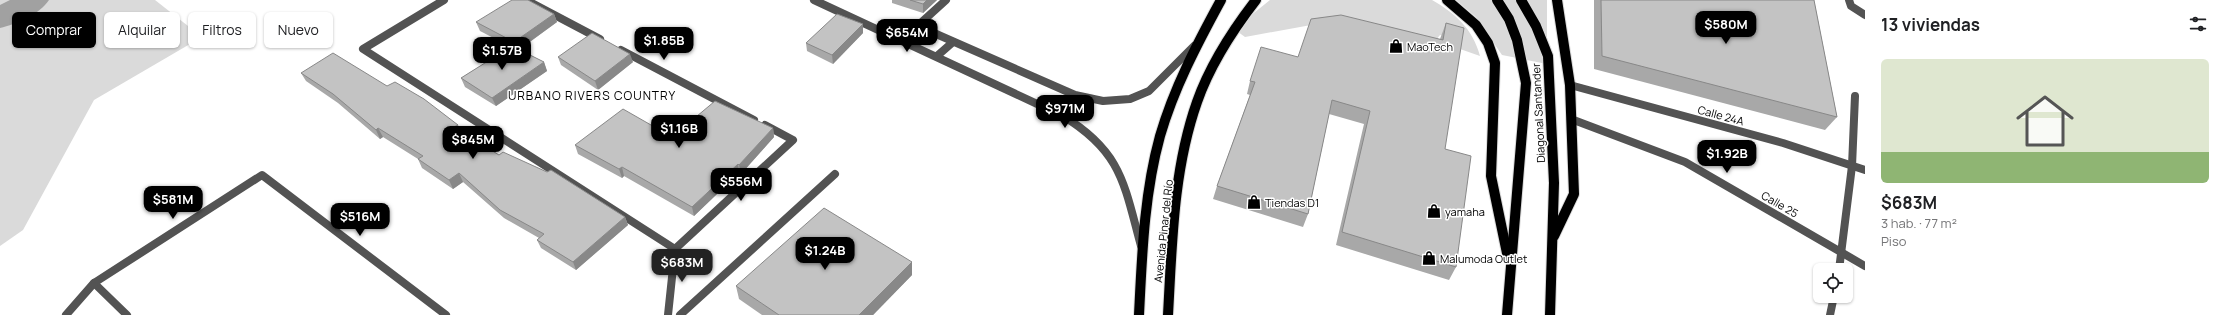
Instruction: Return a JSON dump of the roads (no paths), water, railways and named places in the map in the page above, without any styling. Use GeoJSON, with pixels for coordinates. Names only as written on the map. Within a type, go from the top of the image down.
{"type":"FeatureCollection","features":[{"type":"Feature","properties":{"kind":"main road","name":"Avenida Pinar del Río"},"geometry":{"type":"LineString","coordinates":[[1139,315],[1148,195],[1157,151],[1170,107],[1196,44],[1222,0]]}},
{"type":"Feature","properties":{"kind":"main road","name":"Avenida Pinar del Río"},"geometry":{"type":"LineString","coordinates":[[1168,315],[1176,198],[1185,147],[1197,102],[1226,42],[1256,0]]}},
{"type":"Feature","properties":{"kind":"main road"},"geometry":{"type":"LineString","coordinates":[[1447,0],[1476,25],[1488,43],[1495,63],[1490,176],[1510,270]]}},
{"type":"Feature","properties":{"kind":"main road","name":"Diagonal Santander"},"geometry":{"type":"LineString","coordinates":[[1496,0],[1511,25],[1522,54],[1525,76],[1507,315]]}},
{"type":"Feature","properties":{"kind":"main road","name":"Diagonal Santander"},"geometry":{"type":"LineString","coordinates":[[1521,0],[1536,26],[1548,56],[1551,90],[1553,206],[1550,315]]}},
{"type":"Feature","properties":{"kind":"main road"},"geometry":{"type":"LineString","coordinates":[[1552,240],[1574,194],[1570,85],[1557,0]]}},
{"type":"Feature","properties":{"kind":"street"},"geometry":{"type":"LineString","coordinates":[[444,0],[363,49],[675,249]]}},
{"type":"Feature","properties":{"kind":"street"},"geometry":{"type":"LineString","coordinates":[[526,0],[793,140],[675,249],[668,315]]}},
{"type":"Feature","properties":{"kind":"street"},"geometry":{"type":"LineString","coordinates":[[814,0],[1063,116],[1086,130],[1103,146],[1117,167],[1143,251]]}},
{"type":"Feature","properties":{"kind":"street"},"geometry":{"type":"LineString","coordinates":[[902,40],[946,0]]}},
{"type":"Feature","properties":{"kind":"street"},"geometry":{"type":"LineString","coordinates":[[1849,0],[1850,6],[1865,14]]}},
{"type":"Feature","properties":{"kind":"street"},"geometry":{"type":"LineString","coordinates":[[918,26],[1075,95],[1103,101],[1130,100],[1150,91],[1196,44]]}},
{"type":"Feature","properties":{"kind":"street"},"geometry":{"type":"LineString","coordinates":[[937,56],[953,42]]}},
{"type":"Feature","properties":{"kind":"street","name":"Calle 24A"},"geometry":{"type":"LineString","coordinates":[[1570,85],[1783,143],[1865,170]]}},
{"type":"Feature","properties":{"kind":"street"},"geometry":{"type":"LineString","coordinates":[[1840,263],[1852,166],[1855,96]]}},
{"type":"Feature","properties":{"kind":"street","name":"Calle 25"},"geometry":{"type":"LineString","coordinates":[[1571,119],[1685,162],[1865,266]]}},
{"type":"Feature","properties":{"kind":"street"},"geometry":{"type":"LineString","coordinates":[[680,315],[835,174]]}},
{"type":"Feature","properties":{"kind":"street"},"geometry":{"type":"LineString","coordinates":[[66,315],[94,283],[262,175],[446,315]]}},
{"type":"Feature","properties":{"kind":"street"},"geometry":{"type":"LineString","coordinates":[[94,283],[127,315]]}},
{"type":"Feature","properties":{"kind":"street"},"geometry":{"type":"LineString","coordinates":[[1830,315],[1833,303]]}},
{"type":"Feature","properties":{"kind":"waterway"},"geometry":{"type":"LineString","coordinates":[[0,18],[34,0]]}},
{"type":"Feature","properties":{"kind":"place","name":"MaoTech"},"geometry":{"type":"Point","coordinates":[1396,46]}},
{"type":"Feature","properties":{"kind":"place","name":"Tiendas D1"},"geometry":{"type":"Point","coordinates":[1254,202]}},
{"type":"Feature","properties":{"kind":"place","name":"yamaha"},"geometry":{"type":"Point","coordinates":[1434,211]}},
{"type":"Feature","properties":{"kind":"place","name":"Malumoda Outlet"},"geometry":{"type":"Point","coordinates":[1429,258]}},
{"type":"Feature","properties":{"kind":"district","name":"URBANO RIVERS COUNTRY"},"geometry":{"type":"Point","coordinates":[592,95]}}]}
